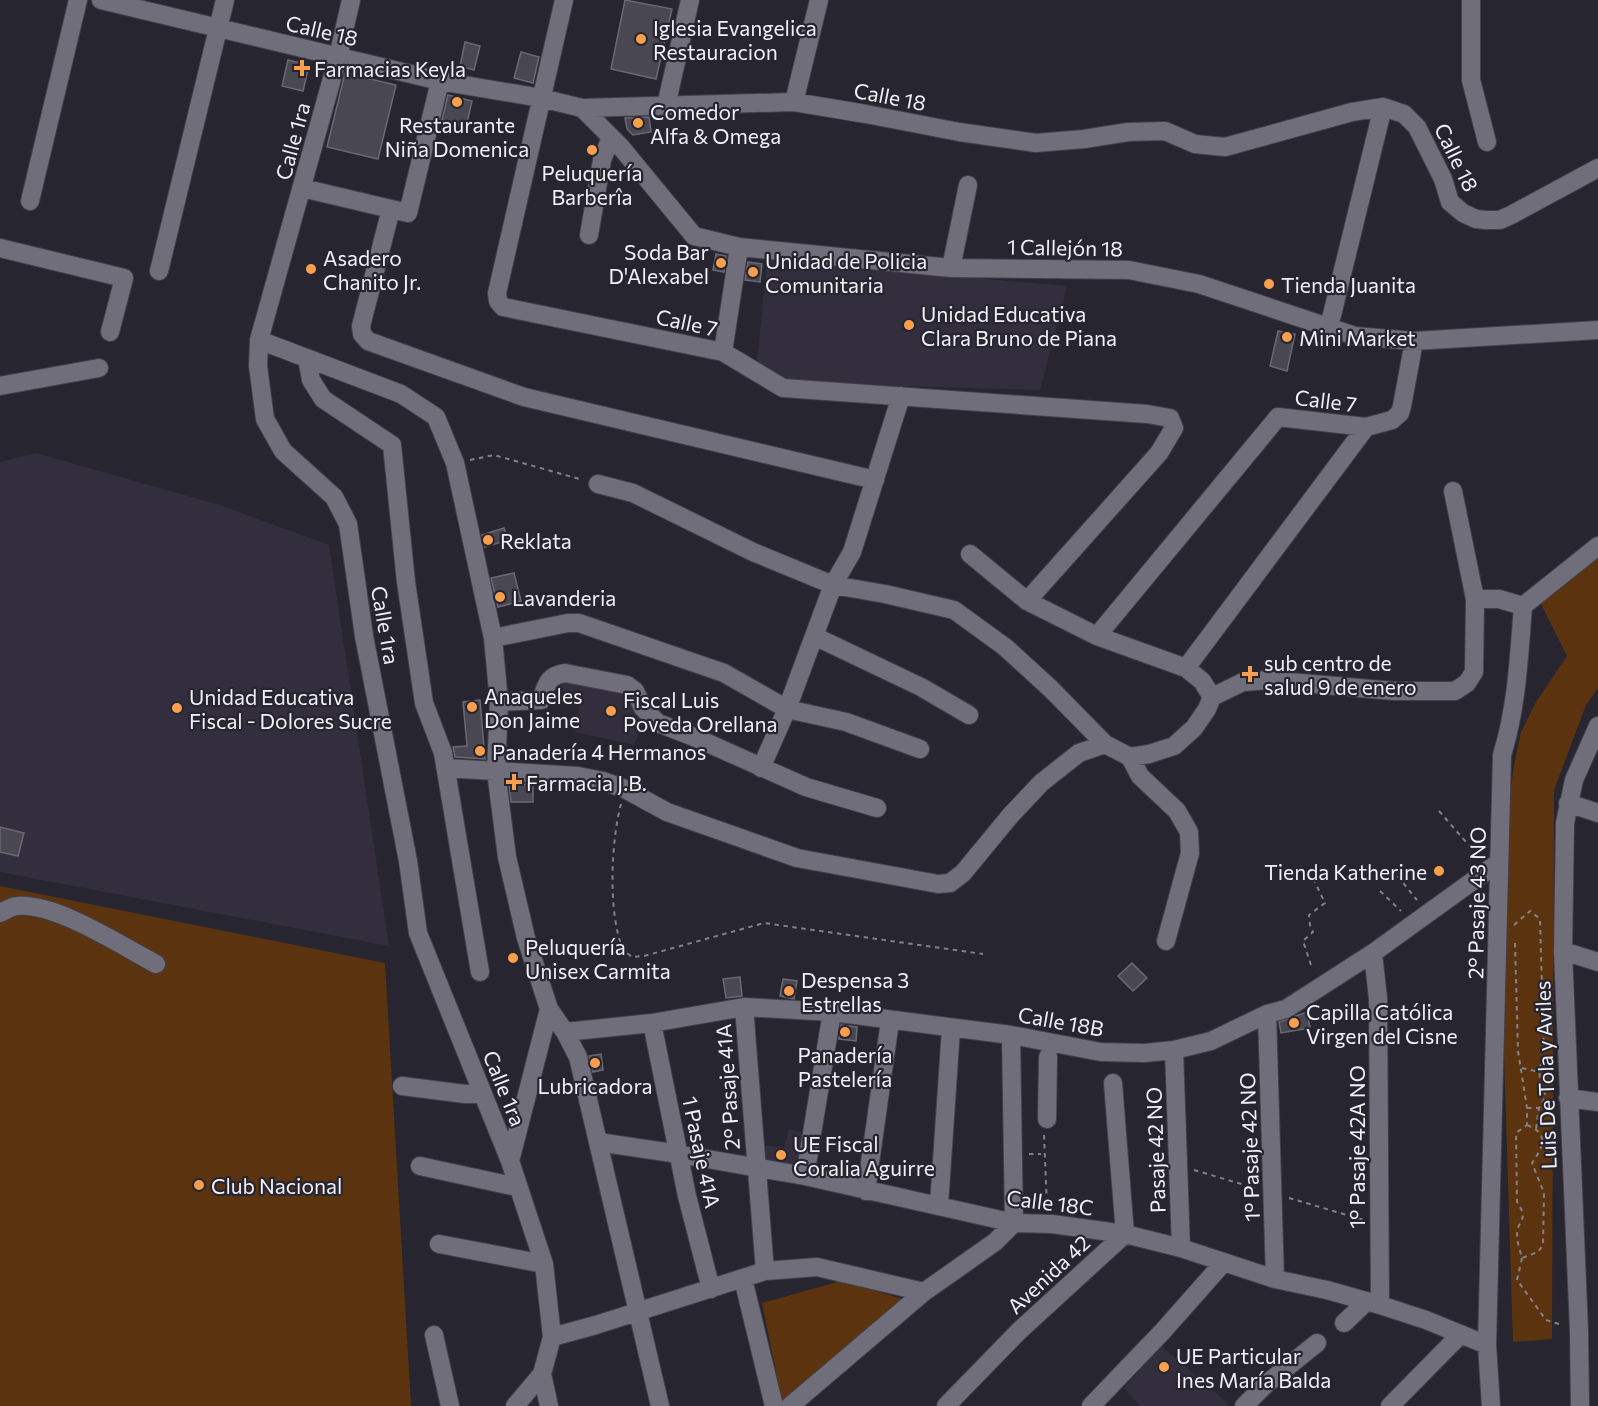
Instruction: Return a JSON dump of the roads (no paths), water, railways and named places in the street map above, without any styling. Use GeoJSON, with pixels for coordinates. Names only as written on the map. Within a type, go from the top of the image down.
{"type":"FeatureCollection","features":[{"type":"Feature","properties":{"kind":"street"},"geometry":{"type":"LineString","coordinates":[[30,201],[78,0]]}},
{"type":"Feature","properties":{"kind":"street","name":"Calle 18"},"geometry":{"type":"LineString","coordinates":[[101,0],[440,81],[541,98],[582,108],[795,102],[958,132],[1036,143],[1128,132],[1165,131],[1195,144],[1225,147],[1352,112],[1383,107],[1404,114],[1417,127],[1443,179],[1450,202],[1463,213],[1476,219],[1500,220],[1598,168]]}},
{"type":"Feature","properties":{"kind":"street"},"geometry":{"type":"LineString","coordinates":[[159,271],[225,0]]}},
{"type":"Feature","properties":{"kind":"street","name":"Calle 1ra"},"geometry":{"type":"LineString","coordinates":[[351,0],[338,57],[259,340],[258,366],[265,419],[283,451],[334,497],[348,524],[363,636],[408,861],[418,933],[510,1161],[544,1264],[552,1336],[542,1374],[515,1406]]}},
{"type":"Feature","properties":{"kind":"street","name":"Calle 7"},"geometry":{"type":"LineString","coordinates":[[564,0],[497,293],[498,301],[503,307],[723,352],[783,388],[1147,414],[1170,418],[1174,428],[1159,453],[1027,601]]}},
{"type":"Feature","properties":{"kind":"street"},"geometry":{"type":"LineString","coordinates":[[666,106],[690,0]]}},
{"type":"Feature","properties":{"kind":"street"},"geometry":{"type":"LineString","coordinates":[[795,102],[819,0]]}},
{"type":"Feature","properties":{"kind":"street"},"geometry":{"type":"LineString","coordinates":[[1471,0],[1471,80],[1487,142]]}},
{"type":"Feature","properties":{"kind":"street"},"geometry":{"type":"LineString","coordinates":[[302,188],[408,213],[440,81]]}},
{"type":"Feature","properties":{"kind":"street"},"geometry":{"type":"LineString","coordinates":[[1329,327],[1383,107]]}},
{"type":"Feature","properties":{"kind":"street","name":"1 Callejón 18"},"geometry":{"type":"LineString","coordinates":[[582,108],[611,137],[694,236],[739,247],[951,268],[1129,270],[1198,284],[1355,336],[1414,341],[1598,330]]}},
{"type":"Feature","properties":{"kind":"street"},"geometry":{"type":"LineString","coordinates":[[589,235],[602,160],[611,137]]}},
{"type":"Feature","properties":{"kind":"street"},"geometry":{"type":"LineString","coordinates":[[951,268],[968,185]]}},
{"type":"Feature","properties":{"kind":"street"},"geometry":{"type":"LineString","coordinates":[[392,209],[361,326],[362,334],[368,341],[524,397],[875,480]]}},
{"type":"Feature","properties":{"kind":"street"},"geometry":{"type":"LineString","coordinates":[[723,352],[739,247]]}},
{"type":"Feature","properties":{"kind":"street"},"geometry":{"type":"LineString","coordinates":[[0,248],[124,278],[110,332]]}},
{"type":"Feature","properties":{"kind":"street"},"geometry":{"type":"LineString","coordinates":[[259,340],[401,394],[436,417],[455,462],[493,638],[499,702],[496,771],[507,857],[526,938],[549,1009],[565,1032],[578,1057],[660,1406]]}},
{"type":"Feature","properties":{"kind":"street","name":"Calle 7"},"geometry":{"type":"LineString","coordinates":[[1097,636],[1278,417],[1366,427],[1392,420],[1400,413],[1414,341]]}},
{"type":"Feature","properties":{"kind":"street"},"geometry":{"type":"LineString","coordinates":[[307,358],[311,380],[323,399],[392,445],[406,582],[424,703],[443,753],[480,972]]}},
{"type":"Feature","properties":{"kind":"street"},"geometry":{"type":"LineString","coordinates":[[0,386],[99,368]]}},
{"type":"Feature","properties":{"kind":"street"},"geometry":{"type":"LineString","coordinates":[[761,768],[787,709],[833,585],[852,552],[901,396]]}},
{"type":"Feature","properties":{"kind":"street"},"geometry":{"type":"LineString","coordinates":[[1186,668],[1366,427]]}},
{"type":"Feature","properties":{"kind":"street"},"geometry":{"type":"LineString","coordinates":[[598,484],[633,493],[753,552],[833,585],[954,610],[1005,647],[1051,689],[1105,744],[1130,757],[1140,776],[1176,811],[1189,832],[1190,853],[1166,941]]}},
{"type":"Feature","properties":{"kind":"street"},"geometry":{"type":"LineString","coordinates":[[1130,757],[1174,746],[1194,728],[1212,697],[1243,682],[1268,680],[1394,691],[1455,691],[1467,683],[1474,672],[1475,599],[1453,491]]}},
{"type":"Feature","properties":{"kind":"street"},"geometry":{"type":"LineString","coordinates":[[1475,599],[1499,599],[1524,606],[1598,546]]}},
{"type":"Feature","properties":{"kind":"street"},"geometry":{"type":"LineString","coordinates":[[970,554],[1027,601],[1097,636],[1186,668],[1202,681],[1212,697]]}},
{"type":"Feature","properties":{"kind":"street","name":"2° Pasaje 43 NO"},"geometry":{"type":"LineString","coordinates":[[1491,1406],[1488,1345],[1495,865],[1502,755],[1509,735],[1517,686],[1524,606]]}},
{"type":"Feature","properties":{"kind":"street"},"geometry":{"type":"LineString","coordinates":[[493,638],[568,623],[579,624],[724,673],[787,709],[846,722],[920,749]]}},
{"type":"Feature","properties":{"kind":"street"},"geometry":{"type":"LineString","coordinates":[[814,636],[921,687],[969,715]]}},
{"type":"Feature","properties":{"kind":"street"},"geometry":{"type":"LineString","coordinates":[[499,702],[541,700],[548,680],[555,675],[565,673],[627,685],[635,690],[643,708],[658,723],[806,787],[877,808]]}},
{"type":"Feature","properties":{"kind":"street","name":"Luis De Tola y Aviles"},"geometry":{"type":"LineString","coordinates":[[1580,1406],[1579,1331],[1563,951],[1565,823],[1574,780],[1593,746],[1598,726]]}},
{"type":"Feature","properties":{"kind":"street"},"geometry":{"type":"LineString","coordinates":[[446,768],[578,776],[603,781],[625,789],[667,812],[797,858],[938,884],[950,883],[963,873],[1010,816],[1041,783],[1079,753],[1105,744]]}},
{"type":"Feature","properties":{"kind":"street"},"geometry":{"type":"LineString","coordinates":[[1568,803],[1598,813]]}},
{"type":"Feature","properties":{"kind":"street","name":"Calle 18B"},"geometry":{"type":"LineString","coordinates":[[565,1032],[652,1023],[744,1007],[832,1012],[1011,1035],[1101,1052],[1145,1053],[1174,1050],[1211,1041],[1267,1014],[1287,1009],[1372,953],[1495,865]]}},
{"type":"Feature","properties":{"kind":"street"},"geometry":{"type":"LineString","coordinates":[[0,913],[16,906],[36,908],[67,916],[156,964]]}},
{"type":"Feature","properties":{"kind":"street"},"geometry":{"type":"LineString","coordinates":[[1563,951],[1598,962]]}},
{"type":"Feature","properties":{"kind":"street","name":"1° Pasaje 42A NO"},"geometry":{"type":"LineString","coordinates":[[1372,953],[1378,999],[1373,1303]]}},
{"type":"Feature","properties":{"kind":"street","name":"2° Pasaje 41A"},"geometry":{"type":"LineString","coordinates":[[744,1007],[755,1168],[765,1271]]}},
{"type":"Feature","properties":{"kind":"street"},"geometry":{"type":"LineString","coordinates":[[510,1161],[549,1009]]}},
{"type":"Feature","properties":{"kind":"street"},"geometry":{"type":"LineString","coordinates":[[804,1176],[832,1012]]}},
{"type":"Feature","properties":{"kind":"street","name":"1° Pasaje 42 NO"},"geometry":{"type":"LineString","coordinates":[[1267,1014],[1275,1279]]}},
{"type":"Feature","properties":{"kind":"street"},"geometry":{"type":"LineString","coordinates":[[866,1191],[890,1021]]}},
{"type":"Feature","properties":{"kind":"street","name":"1 Pasaje 41A"},"geometry":{"type":"LineString","coordinates":[[652,1023],[679,1154],[711,1289]]}},
{"type":"Feature","properties":{"kind":"street"},"geometry":{"type":"LineString","coordinates":[[939,1205],[951,1029]]}},
{"type":"Feature","properties":{"kind":"street"},"geometry":{"type":"LineString","coordinates":[[790,1406],[924,1292],[948,1273],[979,1254],[1014,1223],[1011,1035]]}},
{"type":"Feature","properties":{"kind":"street","name":"Pasaje 42 NO"},"geometry":{"type":"LineString","coordinates":[[1174,1050],[1181,1248]]}},
{"type":"Feature","properties":{"kind":"street"},"geometry":{"type":"LineString","coordinates":[[1047,1119],[1048,1057]]}},
{"type":"Feature","properties":{"kind":"street"},"geometry":{"type":"LineString","coordinates":[[1113,1083],[1125,1234]]}},
{"type":"Feature","properties":{"kind":"street"},"geometry":{"type":"LineString","coordinates":[[402,1086],[483,1094]]}},
{"type":"Feature","properties":{"kind":"street"},"geometry":{"type":"LineString","coordinates":[[1568,1098],[1598,1102]]}},
{"type":"Feature","properties":{"kind":"street","name":"Calle 18C"},"geometry":{"type":"LineString","coordinates":[[598,1143],[679,1154],[804,1176],[1014,1223],[1052,1224],[1125,1234],[1181,1248],[1275,1279],[1373,1303],[1488,1345]]}},
{"type":"Feature","properties":{"kind":"street"},"geometry":{"type":"LineString","coordinates":[[420,1166],[517,1187]]}},
{"type":"Feature","properties":{"kind":"street","name":"Avenida 42"},"geometry":{"type":"LineString","coordinates":[[946,1406],[1019,1331],[1125,1234]]}},
{"type":"Feature","properties":{"kind":"street"},"geometry":{"type":"LineString","coordinates":[[439,1244],[544,1264]]}},
{"type":"Feature","properties":{"kind":"street"},"geometry":{"type":"LineString","coordinates":[[1091,1406],[1163,1331],[1224,1262]]}},
{"type":"Feature","properties":{"kind":"street"},"geometry":{"type":"LineString","coordinates":[[552,1336],[596,1325],[765,1271],[817,1268],[924,1292]]}},
{"type":"Feature","properties":{"kind":"street"},"geometry":{"type":"LineString","coordinates":[[743,1279],[774,1406]]}},
{"type":"Feature","properties":{"kind":"street"},"geometry":{"type":"LineString","coordinates":[[1344,1323],[1373,1303]]}},
{"type":"Feature","properties":{"kind":"street"},"geometry":{"type":"LineString","coordinates":[[1390,1406],[1461,1334]]}},
{"type":"Feature","properties":{"kind":"street"},"geometry":{"type":"LineString","coordinates":[[434,1335],[450,1406]]}},
{"type":"Feature","properties":{"kind":"street"},"geometry":{"type":"LineString","coordinates":[[1244,1406],[1265,1385],[1317,1343]]}},
{"type":"Feature","properties":{"kind":"street"},"geometry":{"type":"LineString","coordinates":[[542,1374],[549,1406]]}},
{"type":"Feature","properties":{"kind":"place","name":"Iglesia Evangelica Restauracion"},"geometry":{"type":"Point","coordinates":[641,39]}},
{"type":"Feature","properties":{"kind":"place","name":"Farmacias Keyla"},"geometry":{"type":"Point","coordinates":[302,68]}},
{"type":"Feature","properties":{"kind":"place","name":"Restaurante Niña Domenica"},"geometry":{"type":"Point","coordinates":[457,102]}},
{"type":"Feature","properties":{"kind":"place","name":"Comedor Alfa & Omega"},"geometry":{"type":"Point","coordinates":[638,123]}},
{"type":"Feature","properties":{"kind":"place","name":"Peluquería Barberîa"},"geometry":{"type":"Point","coordinates":[592,150]}},
{"type":"Feature","properties":{"kind":"place","name":"Soda Bar D'Alexabel"},"geometry":{"type":"Point","coordinates":[721,263]}},
{"type":"Feature","properties":{"kind":"place","name":"Asadero Chanito Jr."},"geometry":{"type":"Point","coordinates":[311,269]}},
{"type":"Feature","properties":{"kind":"place","name":"Unidad de Policia Comunitaria"},"geometry":{"type":"Point","coordinates":[753,272]}},
{"type":"Feature","properties":{"kind":"place","name":"Tienda Juanita"},"geometry":{"type":"Point","coordinates":[1269,284]}},
{"type":"Feature","properties":{"kind":"place","name":"Unidad Educativa Clara Bruno de Piana"},"geometry":{"type":"Point","coordinates":[909,325]}},
{"type":"Feature","properties":{"kind":"place","name":"Mini Market"},"geometry":{"type":"Point","coordinates":[1287,337]}},
{"type":"Feature","properties":{"kind":"place","name":"Reklata"},"geometry":{"type":"Point","coordinates":[488,540]}},
{"type":"Feature","properties":{"kind":"place","name":"Lavanderia"},"geometry":{"type":"Point","coordinates":[500,597]}},
{"type":"Feature","properties":{"kind":"place","name":"sub centro de salud 9 de enero"},"geometry":{"type":"Point","coordinates":[1250,674]}},
{"type":"Feature","properties":{"kind":"place","name":"Anaqueles Don Jaime"},"geometry":{"type":"Point","coordinates":[472,707]}},
{"type":"Feature","properties":{"kind":"place","name":"Unidad Educativa Fiscal - Dolores Sucre"},"geometry":{"type":"Point","coordinates":[177,708]}},
{"type":"Feature","properties":{"kind":"place","name":"Fiscal Luis Poveda Orellana"},"geometry":{"type":"Point","coordinates":[611,711]}},
{"type":"Feature","properties":{"kind":"place","name":"Panadería 4 Hermanos"},"geometry":{"type":"Point","coordinates":[480,751]}},
{"type":"Feature","properties":{"kind":"place","name":"Farmacia J.B."},"geometry":{"type":"Point","coordinates":[514,782]}},
{"type":"Feature","properties":{"kind":"place","name":"Tienda Katherine"},"geometry":{"type":"Point","coordinates":[1439,871]}},
{"type":"Feature","properties":{"kind":"place","name":"Peluquería Unisex Carmita"},"geometry":{"type":"Point","coordinates":[513,958]}},
{"type":"Feature","properties":{"kind":"place","name":"Despensa 3 Estrellas"},"geometry":{"type":"Point","coordinates":[789,991]}},
{"type":"Feature","properties":{"kind":"place","name":"Capilla Católica Virgen del Cisne"},"geometry":{"type":"Point","coordinates":[1294,1023]}},
{"type":"Feature","properties":{"kind":"place","name":"Panadería Pastelería"},"geometry":{"type":"Point","coordinates":[845,1032]}},
{"type":"Feature","properties":{"kind":"place","name":"Lubricadora"},"geometry":{"type":"Point","coordinates":[595,1063]}},
{"type":"Feature","properties":{"kind":"place","name":"UE Fiscal Coralia Aguirre"},"geometry":{"type":"Point","coordinates":[781,1155]}},
{"type":"Feature","properties":{"kind":"place","name":"Club Nacional"},"geometry":{"type":"Point","coordinates":[199,1185]}},
{"type":"Feature","properties":{"kind":"place","name":"UE Particular Ines María Balda"},"geometry":{"type":"Point","coordinates":[1164,1367]}}]}
